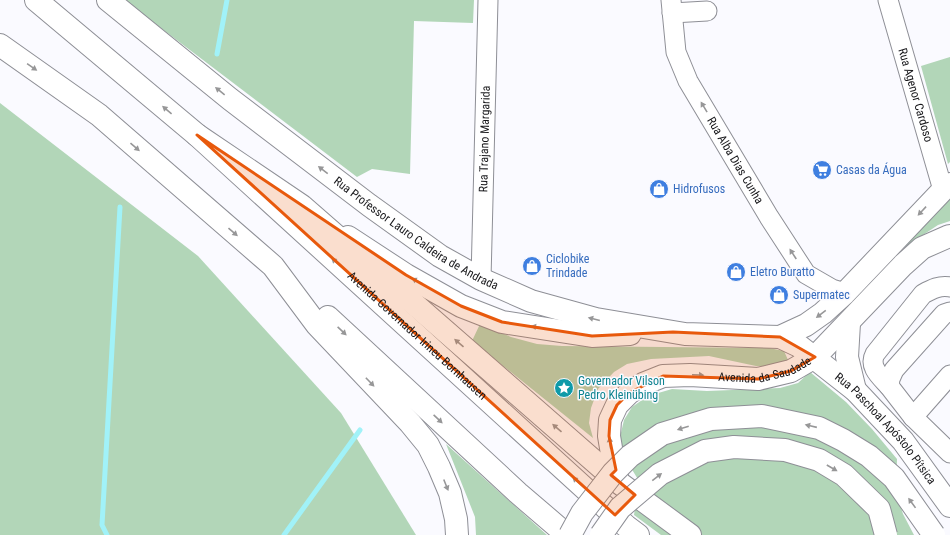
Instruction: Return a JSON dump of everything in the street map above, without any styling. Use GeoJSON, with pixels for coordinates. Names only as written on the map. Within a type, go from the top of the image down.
{"type":"FeatureCollection","features":[{"type":"Feature","properties":{"kind":"main road","name":"Rua Professor Lauro Caldeira de Andrada"},"geometry":{"type":"LineString","coordinates":[[108,0],[230,99],[369,205],[440,256],[481,279],[531,301],[596,320],[673,332],[780,337]]}},
{"type":"Feature","properties":{"kind":"main road"},"geometry":{"type":"LineString","coordinates":[[37,2],[197,134],[406,275],[461,306],[502,322],[592,336],[673,332]]}},
{"type":"Feature","properties":{"kind":"main road"},"geometry":{"type":"LineString","coordinates":[[0,45],[99,115],[273,266],[518,493],[568,535],[582,513],[613,473],[630,456],[662,434],[711,419],[762,416],[818,428],[843,440],[869,456],[894,478],[934,535]]}},
{"type":"Feature","properties":{"kind":"main road","name":"Avenida Governador Irineu Bornhausen"},"geometry":{"type":"LineString","coordinates":[[197,134],[620,521],[638,535]]}},
{"type":"Feature","properties":{"kind":"main road"},"geometry":{"type":"LineString","coordinates":[[780,337],[812,321],[823,313],[845,293],[894,231],[946,187]]}},
{"type":"Feature","properties":{"kind":"main road"},"geometry":{"type":"LineString","coordinates":[[302,206],[618,482],[690,535]]}},
{"type":"Feature","properties":{"kind":"main road","name":"Avenida da Saudade"},"geometry":{"type":"LineString","coordinates":[[618,482],[610,442],[610,420],[617,405],[628,393],[643,384],[662,376],[719,376],[758,379],[791,371],[816,357],[903,264],[922,248],[950,236]]}},
{"type":"Feature","properties":{"kind":"main road"},"geometry":{"type":"LineString","coordinates":[[273,266],[317,325],[410,423],[428,445],[450,493],[456,519],[457,535]]}},
{"type":"Feature","properties":{"kind":"main road"},"geometry":{"type":"LineString","coordinates":[[849,323],[847,357],[856,390]]}},
{"type":"Feature","properties":{"kind":"main road","name":"Rua Paschoal Apóstolo Pítsica"},"geometry":{"type":"LineString","coordinates":[[780,337],[800,346],[816,357],[856,390],[903,441],[950,506]]}},
{"type":"Feature","properties":{"kind":"main road"},"geometry":{"type":"LineString","coordinates":[[601,535],[620,508],[660,474],[705,451],[734,447],[785,450],[819,460],[844,475],[879,510],[886,535]]}},
{"type":"Feature","properties":{"kind":"street","name":"Rua Trajano Margarida"},"geometry":{"type":"LineString","coordinates":[[481,279],[488,0]]}},
{"type":"Feature","properties":{"kind":"street","name":"Rua Agenor Cardoso"},"geometry":{"type":"LineString","coordinates":[[888,0],[946,187]]}},
{"type":"Feature","properties":{"kind":"street"},"geometry":{"type":"LineString","coordinates":[[671,7],[707,11]]}},
{"type":"Feature","properties":{"kind":"street","name":"Rua Alba Dias Cunha"},"geometry":{"type":"LineString","coordinates":[[671,7],[676,52],[688,81],[769,217],[806,274],[845,293]]}},
{"type":"Feature","properties":{"kind":"street"},"geometry":{"type":"LineString","coordinates":[[949,451],[913,417],[890,386],[874,369],[873,358],[923,294],[942,286],[950,287]]}},
{"type":"Feature","properties":{"kind":"street"},"geometry":{"type":"LineString","coordinates":[[890,386],[890,379],[894,370],[944,314],[950,312]]}},
{"type":"Feature","properties":{"kind":"street"},"geometry":{"type":"LineString","coordinates":[[913,417],[950,375]]}},
{"type":"Feature","properties":{"kind":"highlighted area"},"geometry":{"type":"Polygon","coordinates":[[[197,135],[406,275],[461,306],[502,322],[592,336],[673,332],[780,337],[815,357],[791,371],[758,379],[663,376],[629,393],[617,405],[610,420],[609,436],[616,470],[611,475],[635,495],[615,515],[197,135]]]}},
{"type":"Feature","properties":{"kind":"green space"},"geometry":{"type":"Polygon","coordinates":[[[124,0],[474,0],[473,23],[414,21],[410,174],[372,169],[357,177],[124,0]]]}},
{"type":"Feature","properties":{"kind":"green space"},"geometry":{"type":"Polygon","coordinates":[[[950,57],[950,162],[948,164],[921,66],[950,57]]]}},
{"type":"Feature","properties":{"kind":"green space"},"geometry":{"type":"Polygon","coordinates":[[[0,103],[198,256],[341,413],[416,535],[0,535],[0,103]]]}},
{"type":"Feature","properties":{"kind":"green space"},"geometry":{"type":"Polygon","coordinates":[[[950,197],[950,221],[938,225],[899,251],[950,197]]]}},
{"type":"Feature","properties":{"kind":"green space"},"geometry":{"type":"Polygon","coordinates":[[[480,324],[511,337],[537,344],[562,346],[769,348],[784,351],[788,360],[779,366],[756,366],[709,356],[651,359],[627,364],[614,372],[598,389],[591,408],[589,423],[593,438],[472,341],[480,324]]]}},
{"type":"Feature","properties":{"kind":"green space"},"geometry":{"type":"Polygon","coordinates":[[[810,372],[846,402],[872,429],[897,459],[896,491],[903,514],[914,535],[661,535],[634,515],[639,481],[625,458],[620,437],[624,420],[632,407],[648,396],[672,389],[707,391],[780,388],[798,383],[810,372]]]}},
{"type":"Feature","properties":{"kind":"green space"},"geometry":{"type":"Polygon","coordinates":[[[446,444],[547,535],[476,535],[475,517],[446,444]]]}},
{"type":"Feature","properties":{"kind":"waterway"},"geometry":{"type":"LineString","coordinates":[[217,54],[227,0]]}},
{"type":"Feature","properties":{"kind":"waterway"},"geometry":{"type":"LineString","coordinates":[[107,535],[102,525],[120,207]]}},
{"type":"Feature","properties":{"kind":"waterway"},"geometry":{"type":"LineString","coordinates":[[284,535],[360,430]]}},
{"type":"Feature","properties":{"kind":"place","name":"Casas da Água"},"geometry":{"type":"Point","coordinates":[822,170]}},
{"type":"Feature","properties":{"kind":"place","name":"Hidrofusos"},"geometry":{"type":"Point","coordinates":[659,189]}},
{"type":"Feature","properties":{"kind":"place","name":"Ciclobike Trindade"},"geometry":{"type":"Point","coordinates":[532,266]}},
{"type":"Feature","properties":{"kind":"place","name":"Eletro Buratto"},"geometry":{"type":"Point","coordinates":[736,272]}},
{"type":"Feature","properties":{"kind":"place","name":"Supermatec"},"geometry":{"type":"Point","coordinates":[779,295]}},
{"type":"Feature","properties":{"kind":"place","name":"Governador Vilson Pedro Kleinübing"},"geometry":{"type":"Point","coordinates":[564,388]}}]}
